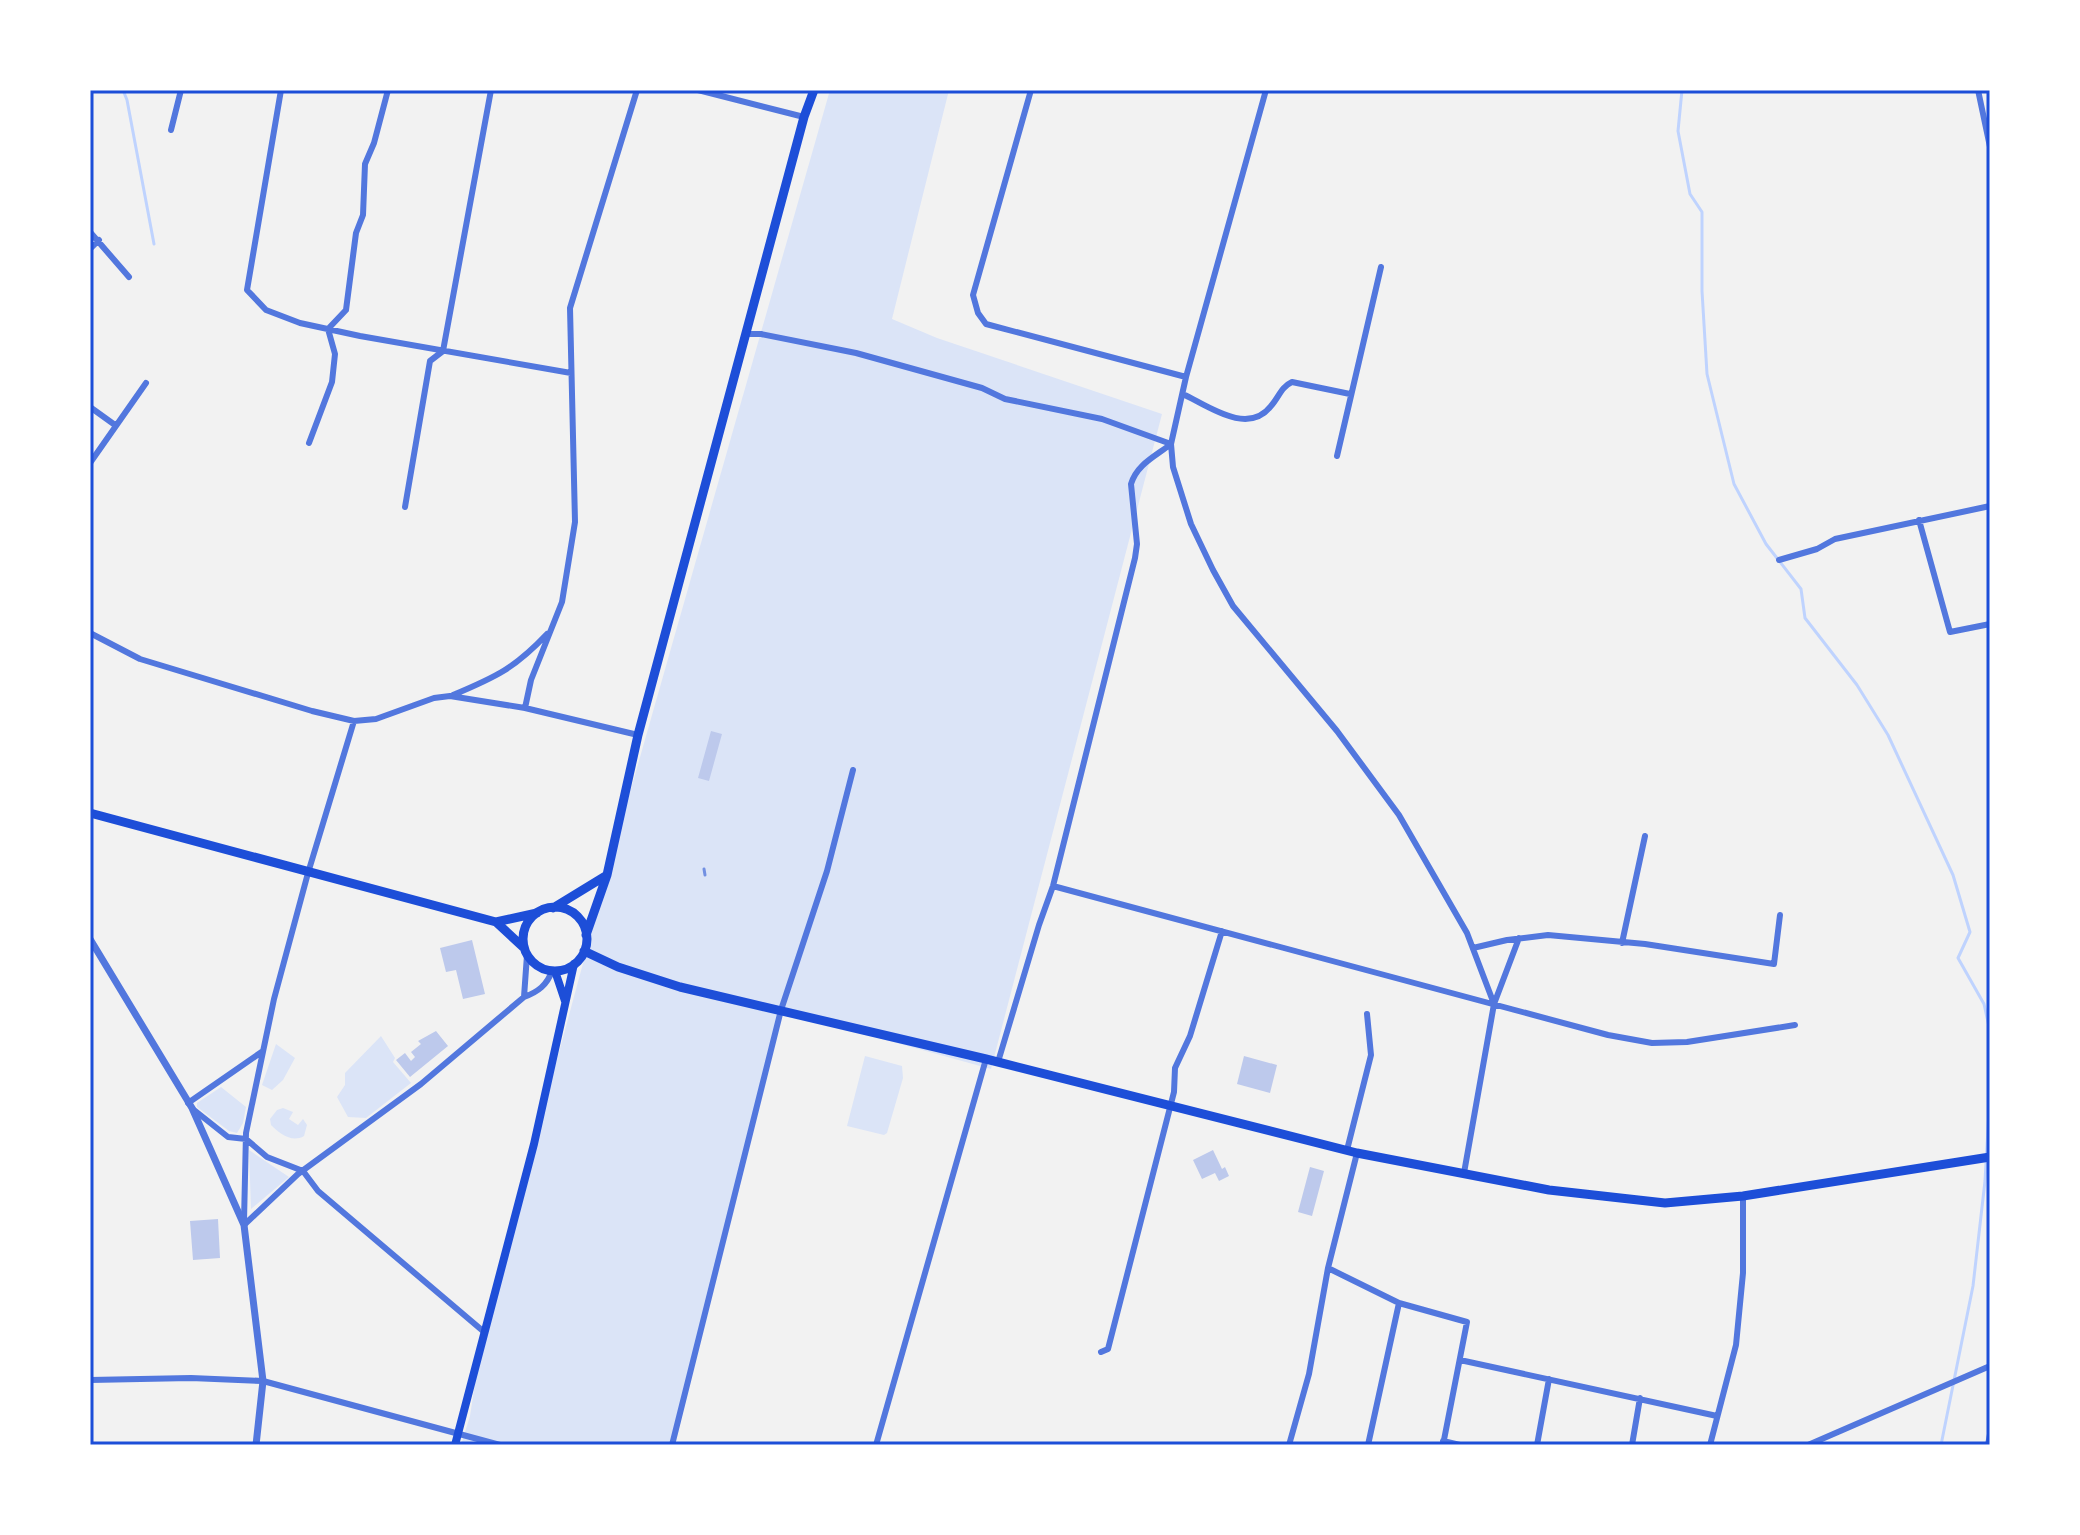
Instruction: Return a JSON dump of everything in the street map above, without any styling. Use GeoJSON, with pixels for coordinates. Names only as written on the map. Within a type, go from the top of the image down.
{"type":"FeatureCollection","features":[{"type":"Feature","properties":{"kind":"main road"},"geometry":{"type":"LineString","coordinates":[[455,1445],[534,1144],[574,964],[584,951],[586,935],[607,875],[638,735],[804,117],[814,90]]}},
{"type":"Feature","properties":{"kind":"main road"},"geometry":{"type":"LineString","coordinates":[[90,813],[496,922],[553,908],[607,875]]}},
{"type":"Feature","properties":{"kind":"main road"},"geometry":{"type":"LineString","coordinates":[[553,908],[575,915],[586,935]]}},
{"type":"Feature","properties":{"kind":"main road"},"geometry":{"type":"LineString","coordinates":[[526,952],[524,933],[537,913]]}},
{"type":"Feature","properties":{"kind":"main road"},"geometry":{"type":"LineString","coordinates":[[496,922],[539,967],[553,971],[574,964]]}},
{"type":"Feature","properties":{"kind":"main road"},"geometry":{"type":"LineString","coordinates":[[584,951],[618,967],[680,987],[986,1059],[1352,1152],[1549,1190],[1665,1203],[1743,1196],[1990,1157]]}},
{"type":"Feature","properties":{"kind":"main road"},"geometry":{"type":"LineString","coordinates":[[553,971],[566,1003]]}},
{"type":"Feature","properties":{"kind":"street"},"geometry":{"type":"LineString","coordinates":[[171,130],[181,90]]}},
{"type":"Feature","properties":{"kind":"street"},"geometry":{"type":"LineString","coordinates":[[281,90],[247,290],[266,310],[300,323],[328,329],[571,373]]}},
{"type":"Feature","properties":{"kind":"street"},"geometry":{"type":"LineString","coordinates":[[328,329],[346,310],[356,233],[363,215],[365,164],[388,90]]}},
{"type":"Feature","properties":{"kind":"street"},"geometry":{"type":"LineString","coordinates":[[405,507],[430,361],[443,351],[491,90]]}},
{"type":"Feature","properties":{"kind":"street"},"geometry":{"type":"LineString","coordinates":[[525,708],[531,680],[562,602],[575,522],[570,308],[637,90]]}},
{"type":"Feature","properties":{"kind":"street"},"geometry":{"type":"LineString","coordinates":[[698,90],[804,117]]}},
{"type":"Feature","properties":{"kind":"street"},"geometry":{"type":"LineString","coordinates":[[1031,90],[973,295],[978,313],[986,324],[1186,377]]}},
{"type":"Feature","properties":{"kind":"street"},"geometry":{"type":"LineString","coordinates":[[1266,90],[1186,377],[1171,444],[1173,467],[1191,524],[1233,606],[1337,731],[1399,815],[1437,878],[1473,948],[1494,1004]]}},
{"type":"Feature","properties":{"kind":"street"},"geometry":{"type":"LineString","coordinates":[[1978,90],[1987,121],[1990,147]]}},
{"type":"Feature","properties":{"kind":"street"},"geometry":{"type":"LineString","coordinates":[[90,232],[129,277]]}},
{"type":"Feature","properties":{"kind":"street"},"geometry":{"type":"LineString","coordinates":[[90,249],[99,240]]}},
{"type":"Feature","properties":{"kind":"street"},"geometry":{"type":"LineString","coordinates":[[1337,456],[1381,267]]}},
{"type":"Feature","properties":{"kind":"street"},"geometry":{"type":"LineString","coordinates":[[309,443],[332,382],[335,354],[328,329]]}},
{"type":"Feature","properties":{"kind":"street"},"geometry":{"type":"LineString","coordinates":[[746,334],[761,334],[856,353],[982,388],[1005,399],[1102,419],[1171,444]]}},
{"type":"Feature","properties":{"kind":"street"},"geometry":{"type":"LineString","coordinates":[[1183,394],[1230,417],[1244,420],[1264,414],[1283,388],[1292,382],[1350,394]]}},
{"type":"Feature","properties":{"kind":"street"},"geometry":{"type":"LineString","coordinates":[[90,463],[146,383]]}},
{"type":"Feature","properties":{"kind":"street"},"geometry":{"type":"LineString","coordinates":[[90,407],[115,425]]}},
{"type":"Feature","properties":{"kind":"street"},"geometry":{"type":"LineString","coordinates":[[998,1062],[1053,886],[1135,558],[1133,475],[1142,464],[1171,444]]}},
{"type":"Feature","properties":{"kind":"street"},"geometry":{"type":"LineString","coordinates":[[1779,560],[1817,549],[1835,539],[1990,506]]}},
{"type":"Feature","properties":{"kind":"street"},"geometry":{"type":"LineString","coordinates":[[1919,520],[1950,632],[1990,624]]}},
{"type":"Feature","properties":{"kind":"street"},"geometry":{"type":"LineString","coordinates":[[90,633],[140,659],[354,721],[376,719],[434,698],[450,696],[488,680],[521,661],[548,632]]}},
{"type":"Feature","properties":{"kind":"street"},"geometry":{"type":"LineString","coordinates":[[450,696],[525,708],[638,735]]}},
{"type":"Feature","properties":{"kind":"street"},"geometry":{"type":"LineString","coordinates":[[256,1445],[263,1381],[244,1225],[246,1139],[274,999],[354,721]]}},
{"type":"Feature","properties":{"kind":"street"},"geometry":{"type":"LineString","coordinates":[[672,1445],[781,1010],[827,871],[853,770]]}},
{"type":"Feature","properties":{"kind":"street"},"geometry":{"type":"LineString","coordinates":[[1622,943],[1645,836]]}},
{"type":"Feature","properties":{"kind":"street"},"geometry":{"type":"LineString","coordinates":[[1053,886],[1608,1035],[1652,1043],[1687,1042],[1795,1025]]}},
{"type":"Feature","properties":{"kind":"street"},"geometry":{"type":"LineString","coordinates":[[1473,948],[1548,935],[1774,964],[1780,915]]}},
{"type":"Feature","properties":{"kind":"street"},"geometry":{"type":"LineString","coordinates":[[1101,1352],[1108,1349],[1174,1092],[1175,1068],[1190,1036],[1222,931]]}},
{"type":"Feature","properties":{"kind":"street"},"geometry":{"type":"LineString","coordinates":[[1464,1173],[1494,1004],[1519,938]]}},
{"type":"Feature","properties":{"kind":"street"},"geometry":{"type":"LineString","coordinates":[[90,939],[94,952],[190,1106],[244,1225]]}},
{"type":"Feature","properties":{"kind":"street"},"geometry":{"type":"LineString","coordinates":[[524,997],[526,952]]}},
{"type":"Feature","properties":{"kind":"street"},"geometry":{"type":"LineString","coordinates":[[244,1225],[303,1171],[421,1084],[524,997],[541,988],[553,971]]}},
{"type":"Feature","properties":{"kind":"street"},"geometry":{"type":"LineString","coordinates":[[1289,1445],[1309,1374],[1371,1055],[1367,1014]]}},
{"type":"Feature","properties":{"kind":"street"},"geometry":{"type":"LineString","coordinates":[[190,1106],[263,1051]]}},
{"type":"Feature","properties":{"kind":"street"},"geometry":{"type":"LineString","coordinates":[[876,1445],[986,1059]]}},
{"type":"Feature","properties":{"kind":"street"},"geometry":{"type":"LineString","coordinates":[[190,1106],[228,1137],[246,1139],[267,1157],[303,1171],[318,1191],[483,1331]]}},
{"type":"Feature","properties":{"kind":"street"},"geometry":{"type":"LineString","coordinates":[[1710,1445],[1736,1345],[1743,1273],[1743,1196]]}},
{"type":"Feature","properties":{"kind":"street"},"geometry":{"type":"LineString","coordinates":[[1328,1268],[1399,1303],[1467,1322],[1443,1443],[1460,1445]]}},
{"type":"Feature","properties":{"kind":"street"},"geometry":{"type":"LineString","coordinates":[[1368,1445],[1399,1303]]}},
{"type":"Feature","properties":{"kind":"street"},"geometry":{"type":"LineString","coordinates":[[1460,1360],[1717,1416]]}},
{"type":"Feature","properties":{"kind":"street"},"geometry":{"type":"LineString","coordinates":[[1808,1445],[1990,1366]]}},
{"type":"Feature","properties":{"kind":"street"},"geometry":{"type":"LineString","coordinates":[[90,1380],[191,1378],[263,1381],[500,1445]]}},
{"type":"Feature","properties":{"kind":"street"},"geometry":{"type":"LineString","coordinates":[[1537,1445],[1549,1379]]}},
{"type":"Feature","properties":{"kind":"street"},"geometry":{"type":"LineString","coordinates":[[1632,1445],[1640,1398]]}},
{"type":"Feature","properties":{"kind":"street"},"geometry":{"type":"LineString","coordinates":[[1988,1445],[1990,1434]]}},
{"type":"Feature","properties":{"kind":"shaded area"},"geometry":{"type":"Polygon","coordinates":[[[830,90],[949,90],[892,319],[937,338],[1162,414],[991,1069],[781,1011],[675,1445],[461,1445],[470,1416],[483,1331],[615,845],[830,90]]]}},
{"type":"Feature","properties":{"kind":"shaded area"},"geometry":{"type":"Polygon","coordinates":[[[381,1036],[395,1058],[393,1062],[411,1083],[366,1118],[348,1117],[337,1097],[345,1085],[345,1073],[381,1036]]]}},
{"type":"Feature","properties":{"kind":"shaded area"},"geometry":{"type":"Polygon","coordinates":[[[276,1044],[295,1058],[283,1080],[272,1090],[262,1085],[276,1044]]]}},
{"type":"Feature","properties":{"kind":"shaded area"},"geometry":{"type":"Polygon","coordinates":[[[865,1056],[902,1066],[903,1078],[884,1135],[847,1126],[865,1056]]]}},
{"type":"Feature","properties":{"kind":"shaded area"},"geometry":{"type":"Polygon","coordinates":[[[221,1087],[246,1107],[237,1133],[229,1131],[197,1107],[197,1103],[221,1087]]]}},
{"type":"Feature","properties":{"kind":"shaded area"},"geometry":{"type":"Polygon","coordinates":[[[283,1108],[293,1112],[289,1119],[298,1125],[303,1119],[307,1125],[304,1136],[291,1138],[271,1125],[270,1119],[283,1108]]]}},
{"type":"Feature","properties":{"kind":"shaded area"},"geometry":{"type":"Polygon","coordinates":[[[249,1150],[289,1177],[251,1209],[249,1150]]]}},
{"type":"Feature","properties":{"kind":"building"},"geometry":{"type":"Polygon","coordinates":[[[711,731],[722,734],[709,781],[698,778],[711,731]]]}},
{"type":"Feature","properties":{"kind":"building"},"geometry":{"type":"Polygon","coordinates":[[[472,940],[485,994],[463,999],[456,970],[446,972],[440,948],[472,940]]]}},
{"type":"Feature","properties":{"kind":"building"},"geometry":{"type":"Polygon","coordinates":[[[436,1031],[448,1046],[410,1077],[396,1060],[405,1053],[411,1061],[415,1057],[411,1052],[421,1044],[418,1041],[436,1031]]]}},
{"type":"Feature","properties":{"kind":"building"},"geometry":{"type":"Polygon","coordinates":[[[1244,1056],[1277,1065],[1270,1093],[1237,1084],[1244,1056]]]}},
{"type":"Feature","properties":{"kind":"building"},"geometry":{"type":"Polygon","coordinates":[[[1213,1150],[1229,1176],[1219,1181],[1215,1173],[1202,1179],[1193,1160],[1213,1150]]]}},
{"type":"Feature","properties":{"kind":"building"},"geometry":{"type":"Polygon","coordinates":[[[1310,1167],[1324,1171],[1312,1216],[1298,1212],[1310,1167]]]}},
{"type":"Feature","properties":{"kind":"building"},"geometry":{"type":"Polygon","coordinates":[[[218,1219],[220,1258],[193,1260],[190,1221],[218,1219]]]}},
{"type":"Feature","properties":{"kind":"waterway"},"geometry":{"type":"LineString","coordinates":[[123,90],[154,244]]}},
{"type":"Feature","properties":{"kind":"waterway"},"geometry":{"type":"LineString","coordinates":[[1682,90],[1678,131],[1690,194],[1702,212],[1702,291],[1707,374],[1734,484],[1766,544],[1801,589],[1805,618],[1857,685],[1888,735],[1953,875],[1970,932],[1958,958],[1984,1004],[1990,1031]]}},
{"type":"Feature","properties":{"kind":"waterway"},"geometry":{"type":"LineString","coordinates":[[1941,1445],[1973,1286],[1985,1181],[1990,1094]]}},
{"type":"Feature","properties":{"kind":"railway"},"geometry":{"type":"LineString","coordinates":[[704,869],[705,875]]}}]}
